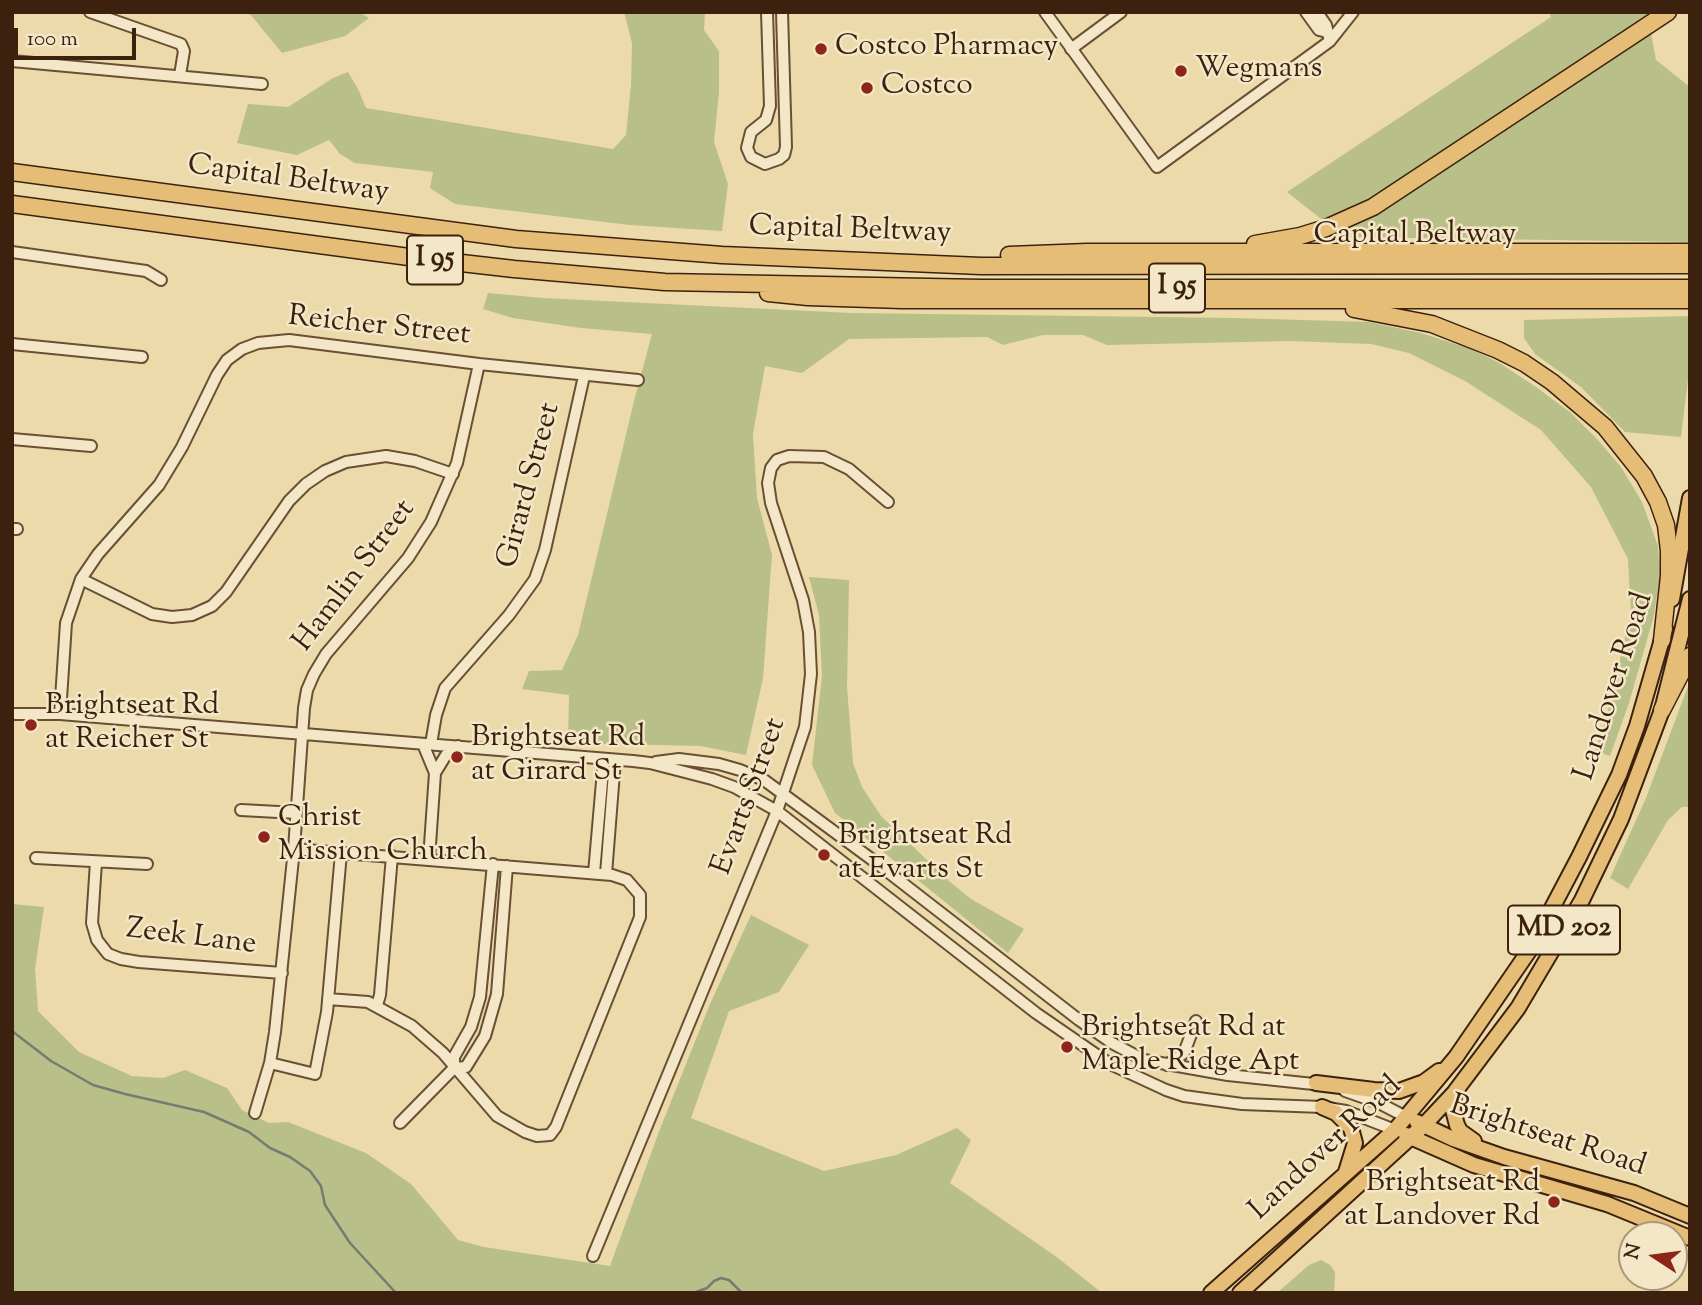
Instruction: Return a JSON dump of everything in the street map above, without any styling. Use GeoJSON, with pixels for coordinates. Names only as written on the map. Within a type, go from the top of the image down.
{"type":"FeatureCollection","features":[{"type":"Feature","properties":{"kind":"highway"},"geometry":{"type":"LineString","coordinates":[[1197,252],[1276,241],[1313,232],[1350,218],[1425,174],[1668,12]]}},
{"type":"Feature","properties":{"kind":"highway"},"geometry":{"type":"LineString","coordinates":[[1638,33],[1673,12]]}},
{"type":"Feature","properties":{"kind":"highway","name":"Capital Beltway"},"geometry":{"type":"LineString","coordinates":[[12,172],[516,239],[722,255],[981,266],[1690,265]]}},
{"type":"Feature","properties":{"kind":"highway","name":"Capital Beltway"},"geometry":{"type":"LineString","coordinates":[[12,204],[461,263],[665,282],[982,288],[1690,288]]}},
{"type":"Feature","properties":{"kind":"highway"},"geometry":{"type":"LineString","coordinates":[[888,260],[1087,252],[1690,252]]}},
{"type":"Feature","properties":{"kind":"highway"},"geometry":{"type":"LineString","coordinates":[[665,282],[808,297],[916,300],[1690,300]]}},
{"type":"Feature","properties":{"kind":"highway"},"geometry":{"type":"LineString","coordinates":[[1282,300],[1372,310],[1442,328],[1524,363],[1583,406],[1628,453],[1644,476],[1662,514],[1669,551],[1662,640]]}},
{"type":"Feature","properties":{"kind":"highway"},"geometry":{"type":"LineString","coordinates":[[1662,710],[1690,656]]}},
{"type":"Feature","properties":{"kind":"main road","name":"Landover Road"},"geometry":{"type":"LineString","coordinates":[[1211,1293],[1395,1130],[1456,1057],[1531,948],[1605,806],[1637,726],[1678,576],[1690,498]]}},
{"type":"Feature","properties":{"kind":"main road","name":"Landover Road"},"geometry":{"type":"LineString","coordinates":[[1240,1293],[1424,1125],[1454,1093],[1518,1008],[1582,900],[1621,819],[1662,710],[1690,599]]}},
{"type":"Feature","properties":{"kind":"main road"},"geometry":{"type":"LineString","coordinates":[[1316,1083],[1399,1091],[1423,1082],[1456,1057]]}},
{"type":"Feature","properties":{"kind":"main road"},"geometry":{"type":"LineString","coordinates":[[1454,1093],[1452,1110],[1460,1131],[1469,1139],[1503,1157]]}},
{"type":"Feature","properties":{"kind":"main road"},"geometry":{"type":"LineString","coordinates":[[1322,1107],[1336,1113],[1351,1128],[1354,1151],[1345,1174]]}},
{"type":"Feature","properties":{"kind":"main road","name":"Brightseat Road"},"geometry":{"type":"LineString","coordinates":[[1406,1117],[1453,1139],[1503,1157],[1634,1193],[1690,1216]]}},
{"type":"Feature","properties":{"kind":"main road","name":"Brightseat Road"},"geometry":{"type":"LineString","coordinates":[[1395,1130],[1474,1166],[1607,1204],[1690,1238]]}},
{"type":"Feature","properties":{"kind":"street"},"geometry":{"type":"LineString","coordinates":[[90,12],[181,44],[184,51],[180,75]]}},
{"type":"Feature","properties":{"kind":"street"},"geometry":{"type":"LineString","coordinates":[[767,12],[770,106],[766,120],[751,132],[747,148],[751,157],[765,164],[784,155],[786,147],[782,12]]}},
{"type":"Feature","properties":{"kind":"street"},"geometry":{"type":"LineString","coordinates":[[1045,12],[1157,167],[1329,37],[1353,12]]}},
{"type":"Feature","properties":{"kind":"street"},"geometry":{"type":"LineString","coordinates":[[1071,48],[1121,12]]}},
{"type":"Feature","properties":{"kind":"street"},"geometry":{"type":"LineString","coordinates":[[1306,12],[1319,30],[1329,37]]}},
{"type":"Feature","properties":{"kind":"street"},"geometry":{"type":"LineString","coordinates":[[1317,12],[1326,25],[1329,37]]}},
{"type":"Feature","properties":{"kind":"street"},"geometry":{"type":"LineString","coordinates":[[12,61],[262,84]]}},
{"type":"Feature","properties":{"kind":"street"},"geometry":{"type":"LineString","coordinates":[[12,252],[139,270],[151,273],[161,280]]}},
{"type":"Feature","properties":{"kind":"street","name":"Reicher Street"},"geometry":{"type":"LineString","coordinates":[[60,714],[66,623],[81,579],[98,554],[159,485],[182,447],[217,375],[227,360],[242,349],[258,343],[289,340],[479,364],[638,380]]}},
{"type":"Feature","properties":{"kind":"street"},"geometry":{"type":"LineString","coordinates":[[12,344],[142,356]]}},
{"type":"Feature","properties":{"kind":"street","name":"Hamlin Street"},"geometry":{"type":"LineString","coordinates":[[255,1113],[270,1063],[282,973],[307,690],[318,666],[415,549],[436,513],[453,474],[470,415],[479,364]]}},
{"type":"Feature","properties":{"kind":"street","name":"Girard Street"},"geometry":{"type":"LineString","coordinates":[[427,744],[445,688],[509,615],[535,579],[545,550],[584,376]]}},
{"type":"Feature","properties":{"kind":"street"},"geometry":{"type":"LineString","coordinates":[[12,439],[91,446]]}},
{"type":"Feature","properties":{"kind":"street"},"geometry":{"type":"LineString","coordinates":[[81,579],[152,614],[172,617],[192,615],[212,606],[226,592],[289,500],[325,471],[346,462],[386,456],[415,461],[453,474]]}},
{"type":"Feature","properties":{"kind":"street","name":"Evarts Street"},"geometry":{"type":"LineString","coordinates":[[593,1256],[777,811],[805,727],[811,659],[803,600],[771,503],[769,473],[782,457],[824,457],[849,469],[888,502]]}},
{"type":"Feature","properties":{"kind":"street","name":"Brightseat Road"},"geometry":{"type":"LineString","coordinates":[[12,714],[60,714],[609,759],[650,763],[712,779],[777,811],[1036,1013],[1110,1064],[1184,1096],[1242,1104],[1322,1107],[1360,1115],[1395,1130]]}},
{"type":"Feature","properties":{"kind":"street"},"geometry":{"type":"LineString","coordinates":[[427,744],[435,773],[429,859]]}},
{"type":"Feature","properties":{"kind":"street"},"geometry":{"type":"LineString","coordinates":[[435,773],[446,755],[458,746]]}},
{"type":"Feature","properties":{"kind":"street"},"geometry":{"type":"LineString","coordinates":[[600,874],[609,759]]}},
{"type":"Feature","properties":{"kind":"street","name":"Brightseat Road"},"geometry":{"type":"LineString","coordinates":[[650,763],[679,760],[728,766],[764,780],[1079,1020],[1112,1043],[1144,1060],[1228,1075],[1316,1083],[1361,1096],[1406,1117]]}},
{"type":"Feature","properties":{"kind":"street"},"geometry":{"type":"LineString","coordinates":[[241,810],[297,813]]}},
{"type":"Feature","properties":{"kind":"street"},"geometry":{"type":"LineString","coordinates":[[294,849],[600,874],[626,880],[640,895],[641,915],[556,1127],[550,1135],[537,1136],[525,1132],[497,1116],[443,1053],[412,1026],[368,1002],[328,999]]}},
{"type":"Feature","properties":{"kind":"street"},"geometry":{"type":"LineString","coordinates":[[270,1063],[315,1074],[328,999],[341,853]]}},
{"type":"Feature","properties":{"kind":"street"},"geometry":{"type":"LineString","coordinates":[[377,1005],[392,856]]}},
{"type":"Feature","properties":{"kind":"street"},"geometry":{"type":"LineString","coordinates":[[36,858],[147,864]]}},
{"type":"Feature","properties":{"kind":"street","name":"Zeek Lane"},"geometry":{"type":"LineString","coordinates":[[96,862],[92,923],[97,940],[108,954],[139,962],[282,973]]}},
{"type":"Feature","properties":{"kind":"street"},"geometry":{"type":"LineString","coordinates":[[454,1068],[454,1056],[471,1027],[480,997],[493,864]]}},
{"type":"Feature","properties":{"kind":"street"},"geometry":{"type":"LineString","coordinates":[[400,1123],[454,1068],[466,1067],[485,1036],[497,994],[507,866]]}},
{"type":"Feature","properties":{"kind":"street"},"geometry":{"type":"LineString","coordinates":[[1167,1065],[1184,1052],[1196,1021]]}},
{"type":"Feature","properties":{"kind":"green space"},"geometry":{"type":"Polygon","coordinates":[[[241,12],[359,12],[369,18],[345,36],[282,53],[251,15],[241,12]]]}},
{"type":"Feature","properties":{"kind":"green space"},"geometry":{"type":"Polygon","coordinates":[[[624,12],[705,12],[704,30],[719,51],[719,92],[714,142],[728,184],[722,231],[630,225],[455,204],[430,188],[433,172],[355,163],[340,154],[329,140],[297,155],[237,143],[248,104],[288,107],[333,78],[348,72],[366,108],[613,149],[626,135],[631,85],[632,43],[624,12]]]}},
{"type":"Feature","properties":{"kind":"green space"},"geometry":{"type":"Polygon","coordinates":[[[1549,12],[1647,12],[1656,60],[1690,87],[1690,242],[1344,237],[1287,192],[1551,17],[1549,12]]]}},
{"type":"Feature","properties":{"kind":"green space"},"geometry":{"type":"Polygon","coordinates":[[[488,293],[851,313],[1369,322],[1421,333],[1468,348],[1498,362],[1536,387],[1571,413],[1597,439],[1621,467],[1642,502],[1658,546],[1660,574],[1654,615],[1629,703],[1610,756],[1595,750],[1606,719],[1631,613],[1628,559],[1591,487],[1541,430],[1465,381],[1409,353],[1371,344],[1290,341],[1107,345],[1083,335],[1043,335],[1003,345],[987,337],[849,339],[802,373],[765,366],[753,434],[757,498],[772,555],[763,678],[746,755],[700,746],[568,743],[569,695],[522,689],[529,671],[562,670],[578,635],[652,334],[581,328],[513,318],[483,309],[488,293]]]}},
{"type":"Feature","properties":{"kind":"green space"},"geometry":{"type":"Polygon","coordinates":[[[1690,316],[1690,363],[1681,437],[1625,432],[1581,387],[1535,354],[1524,338],[1524,320],[1690,316]]]}},
{"type":"Feature","properties":{"kind":"green space"},"geometry":{"type":"Polygon","coordinates":[[[809,577],[849,580],[847,687],[853,763],[862,787],[881,816],[949,881],[971,899],[1024,929],[1008,953],[835,813],[812,765],[822,676],[819,615],[809,577]]]}},
{"type":"Feature","properties":{"kind":"green space"},"geometry":{"type":"Polygon","coordinates":[[[1690,681],[1690,807],[1682,807],[1668,820],[1628,889],[1610,878],[1646,798],[1690,681]]]}},
{"type":"Feature","properties":{"kind":"green space"},"geometry":{"type":"Polygon","coordinates":[[[12,904],[44,907],[35,969],[38,1011],[79,1052],[132,1076],[163,1078],[185,1070],[227,1088],[242,1110],[269,1123],[288,1122],[366,1153],[411,1184],[458,1240],[484,1247],[610,1266],[660,1129],[710,1004],[751,915],[809,945],[779,992],[729,1011],[691,1118],[824,1171],[896,1155],[957,1128],[971,1140],[950,1183],[1058,1258],[1102,1293],[12,1293],[12,904]]]}},
{"type":"Feature","properties":{"kind":"green space"},"geometry":{"type":"Polygon","coordinates":[[[1321,1260],[1335,1272],[1334,1293],[1277,1293],[1309,1265],[1321,1260]]]}},
{"type":"Feature","properties":{"kind":"waterway"},"geometry":{"type":"LineString","coordinates":[[12,1031],[51,1061],[93,1085],[204,1112],[249,1132],[270,1148],[290,1157],[310,1171],[321,1186],[325,1205],[350,1243],[396,1293]]}},
{"type":"Feature","properties":{"kind":"waterway"},"geometry":{"type":"LineString","coordinates":[[693,1293],[707,1288],[721,1278],[729,1280],[742,1293]]}},
{"type":"Feature","properties":{"kind":"place","name":"Costco Pharmacy"},"geometry":{"type":"Point","coordinates":[821,49]}},
{"type":"Feature","properties":{"kind":"place","name":"Wegmans"},"geometry":{"type":"Point","coordinates":[1181,71]}},
{"type":"Feature","properties":{"kind":"place","name":"Costco"},"geometry":{"type":"Point","coordinates":[867,88]}},
{"type":"Feature","properties":{"kind":"place","name":"Brightseat Rd at Reicher St"},"geometry":{"type":"Point","coordinates":[31,725]}},
{"type":"Feature","properties":{"kind":"place","name":"Brightseat Rd at Girard St"},"geometry":{"type":"Point","coordinates":[457,757]}},
{"type":"Feature","properties":{"kind":"place","name":"Christ Mission Church"},"geometry":{"type":"Point","coordinates":[264,837]}},
{"type":"Feature","properties":{"kind":"place","name":"Brightseat Rd at Evarts St"},"geometry":{"type":"Point","coordinates":[824,855]}},
{"type":"Feature","properties":{"kind":"place","name":"Brightseat Rd at Maple Ridge Apt"},"geometry":{"type":"Point","coordinates":[1067,1047]}},
{"type":"Feature","properties":{"kind":"place","name":"Brightseat Rd at Landover Rd"},"geometry":{"type":"Point","coordinates":[1554,1202]}}]}
